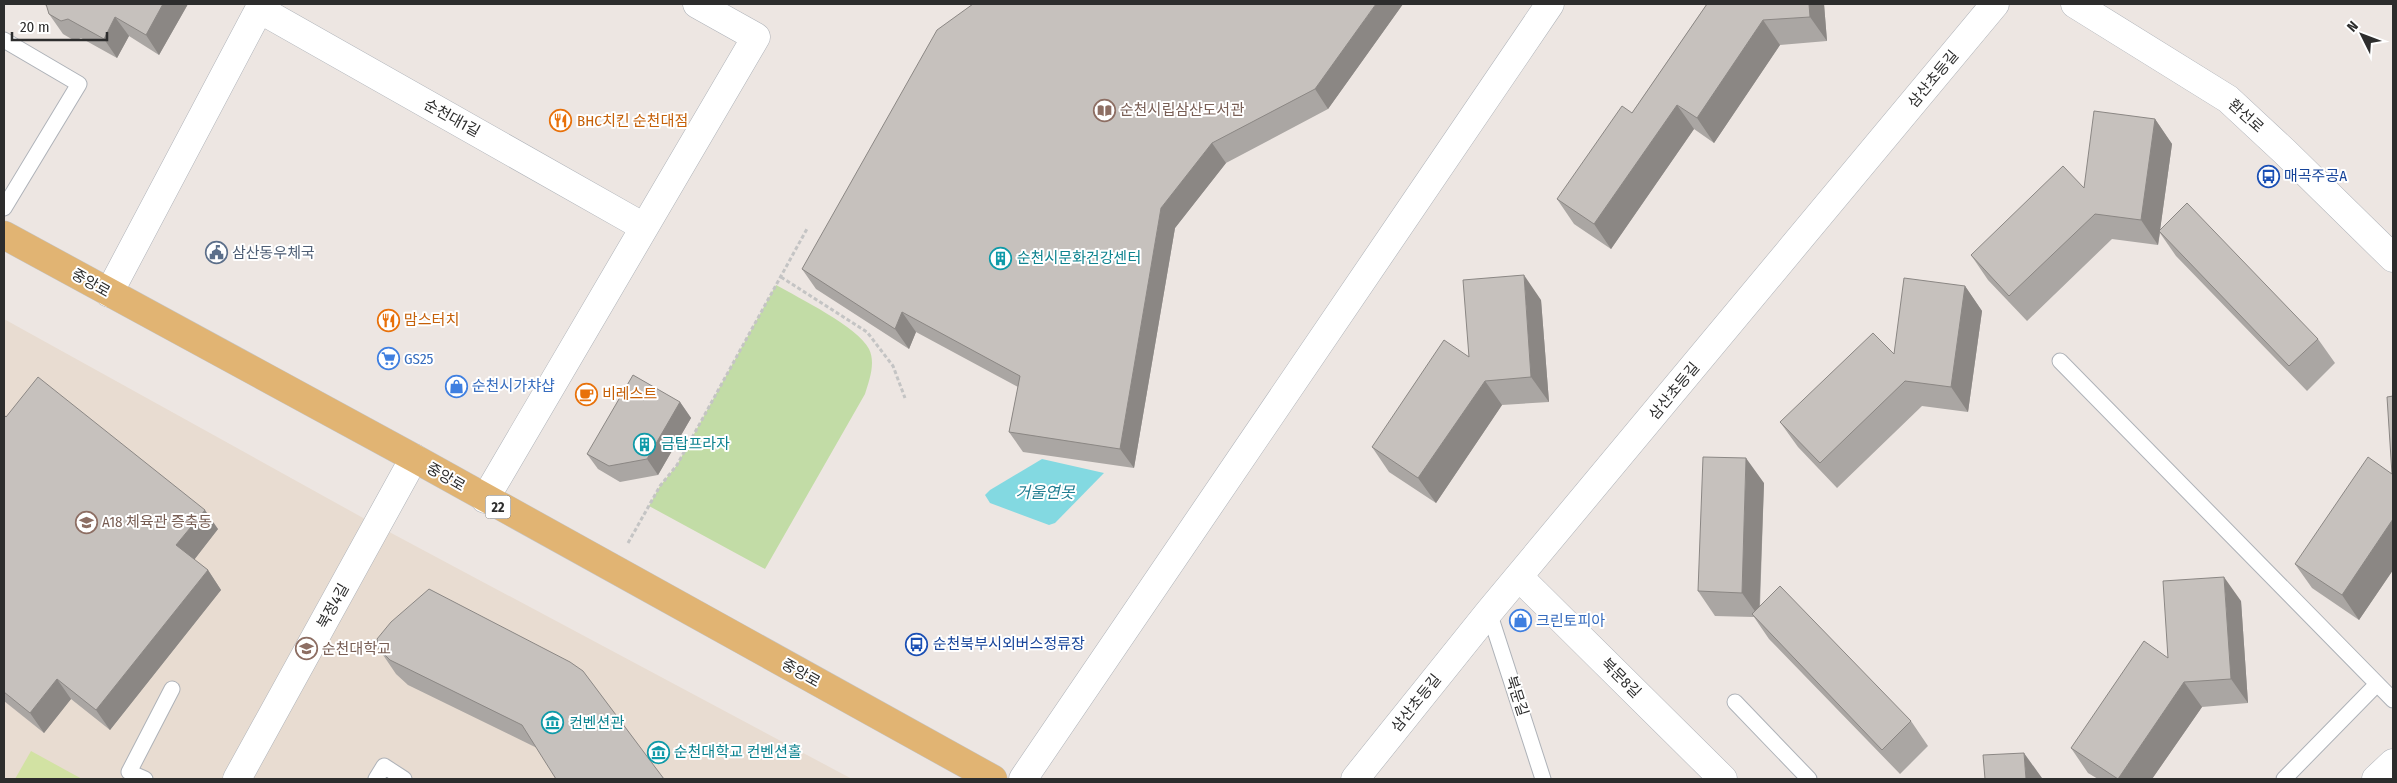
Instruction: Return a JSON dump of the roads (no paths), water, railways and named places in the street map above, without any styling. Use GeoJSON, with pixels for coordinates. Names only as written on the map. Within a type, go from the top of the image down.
{"type":"FeatureCollection","features":[{"type":"Feature","properties":{"kind":"main road","name":"중앙로"},"geometry":{"type":"LineString","coordinates":[[4,235],[414,458],[993,779]]}},
{"type":"Feature","properties":{"kind":"street"},"geometry":{"type":"LineString","coordinates":[[485,499],[756,37],[697,4]]}},
{"type":"Feature","properties":{"kind":"street"},"geometry":{"type":"LineString","coordinates":[[1023,779],[1550,4]]}},
{"type":"Feature","properties":{"kind":"street","name":"삼산초등길"},"geometry":{"type":"LineString","coordinates":[[1355,779],[1489,612],[1995,4]]}},
{"type":"Feature","properties":{"kind":"street","name":"환선로"},"geometry":{"type":"LineString","coordinates":[[2075,4],[2228,99],[2286,152],[2393,258]]}},
{"type":"Feature","properties":{"kind":"street","name":"순천대1길"},"geometry":{"type":"LineString","coordinates":[[109,293],[260,6],[644,227]]}},
{"type":"Feature","properties":{"kind":"street","name":"북정4길"},"geometry":{"type":"LineString","coordinates":[[237,779],[414,458]]}},
{"type":"Feature","properties":{"kind":"street","name":"북문8길"},"geometry":{"type":"LineString","coordinates":[[1519,577],[1723,779]]}},
{"type":"Feature","properties":{"kind":"street"},"geometry":{"type":"LineString","coordinates":[[2376,779],[2393,763]]}},
{"type":"Feature","properties":{"kind":"lane"},"geometry":{"type":"LineString","coordinates":[[4,40],[79,84],[4,208]]}},
{"type":"Feature","properties":{"kind":"lane"},"geometry":{"type":"LineString","coordinates":[[2060,361],[2393,700]]}},
{"type":"Feature","properties":{"kind":"lane","name":"북문길"},"geometry":{"type":"LineString","coordinates":[[1489,612],[1543,779]]}},
{"type":"Feature","properties":{"kind":"lane"},"geometry":{"type":"LineString","coordinates":[[2284,779],[2377,684]]}},
{"type":"Feature","properties":{"kind":"lane"},"geometry":{"type":"LineString","coordinates":[[145,779],[128,772],[172,689]]}},
{"type":"Feature","properties":{"kind":"lane"},"geometry":{"type":"LineString","coordinates":[[1735,702],[1809,779]]}},
{"type":"Feature","properties":{"kind":"lane"},"geometry":{"type":"LineString","coordinates":[[376,779],[384,766],[404,779]]}},
{"type":"Feature","properties":{"kind":"water","name":"거울연못"},"geometry":{"type":"Polygon","coordinates":[[[1042,459],[1104,473],[1055,523],[1049,525],[990,503],[985,495],[990,490],[1042,459]]]}},
{"type":"Feature","properties":{"kind":"place","name":"순천시립삼산도서관"},"geometry":{"type":"Point","coordinates":[1104,110]}},
{"type":"Feature","properties":{"kind":"place","name":"BHC치킨 순천대점"},"geometry":{"type":"Point","coordinates":[561,121]}},
{"type":"Feature","properties":{"kind":"place","name":"매곡주공A"},"geometry":{"type":"Point","coordinates":[2268,176]}},
{"type":"Feature","properties":{"kind":"place","name":"삼산동우체국"},"geometry":{"type":"Point","coordinates":[216,253]}},
{"type":"Feature","properties":{"kind":"place","name":"순천시문화건강센터"},"geometry":{"type":"Point","coordinates":[1001,258]}},
{"type":"Feature","properties":{"kind":"place","name":"맘스터치"},"geometry":{"type":"Point","coordinates":[388,320]}},
{"type":"Feature","properties":{"kind":"place","name":"GS25"},"geometry":{"type":"Point","coordinates":[388,359]}},
{"type":"Feature","properties":{"kind":"place","name":"순천시가챠샵"},"geometry":{"type":"Point","coordinates":[456,386]}},
{"type":"Feature","properties":{"kind":"place","name":"비레스트"},"geometry":{"type":"Point","coordinates":[586,394]}},
{"type":"Feature","properties":{"kind":"place","name":"금탑프라자"},"geometry":{"type":"Point","coordinates":[645,444]}},
{"type":"Feature","properties":{"kind":"place","name":"A18 체육관 증축동"},"geometry":{"type":"Point","coordinates":[86,522]}},
{"type":"Feature","properties":{"kind":"place","name":"크린토피아"},"geometry":{"type":"Point","coordinates":[1520,621]}},
{"type":"Feature","properties":{"kind":"place","name":"순천북부시외버스정류장"},"geometry":{"type":"Point","coordinates":[917,644]}},
{"type":"Feature","properties":{"kind":"place","name":"순천대학교"},"geometry":{"type":"Point","coordinates":[306,649]}},
{"type":"Feature","properties":{"kind":"place","name":"컨벤션관"},"geometry":{"type":"Point","coordinates":[553,723]}},
{"type":"Feature","properties":{"kind":"place","name":"순천대학교 컨벤션홀"},"geometry":{"type":"Point","coordinates":[658,752]}}]}
